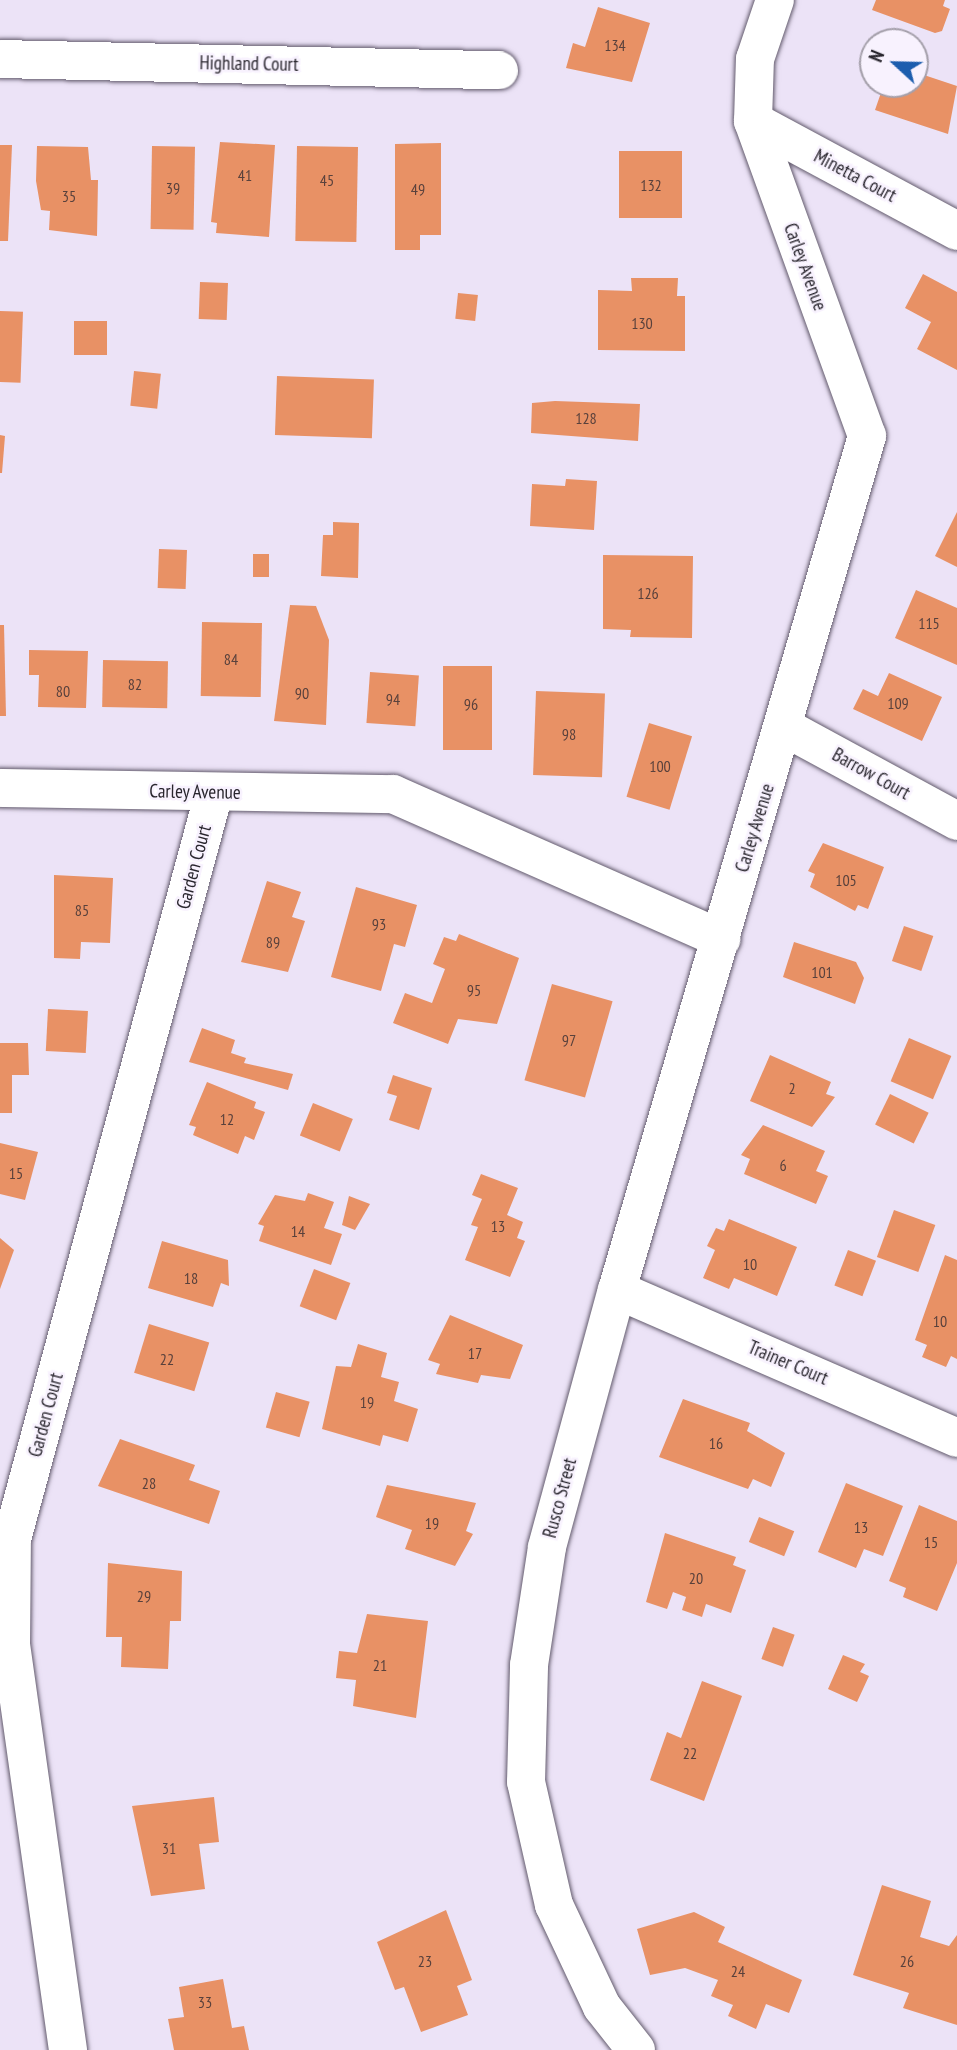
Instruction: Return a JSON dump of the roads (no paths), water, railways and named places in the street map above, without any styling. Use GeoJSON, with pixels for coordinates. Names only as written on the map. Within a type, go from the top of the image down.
{"type":"FeatureCollection","features":[{"type":"Feature","properties":{"kind":"street","name":"Carley Avenue"},"geometry":{"type":"LineString","coordinates":[[0,788],[393,794],[721,939],[786,728],[867,436],[753,121],[755,59],[775,0]]}},
{"type":"Feature","properties":{"kind":"street","name":"Highland Court"},"geometry":{"type":"LineString","coordinates":[[0,58],[499,70]]}},
{"type":"Feature","properties":{"kind":"street","name":"Minetta Court"},"geometry":{"type":"LineString","coordinates":[[753,121],[957,231]]}},
{"type":"Feature","properties":{"kind":"street","name":"Barrow Court"},"geometry":{"type":"LineString","coordinates":[[786,728],[957,821]]}},
{"type":"Feature","properties":{"kind":"street","name":"Garden Court"},"geometry":{"type":"LineString","coordinates":[[68,2050],[11,1646],[12,1539],[214,793]]}},
{"type":"Feature","properties":{"kind":"street","name":"Rusco Street"},"geometry":{"type":"LineString","coordinates":[[636,2050],[602,2007],[554,1905],[526,1782],[529,1665],[547,1547],[617,1290],[721,939]]}},
{"type":"Feature","properties":{"kind":"street","name":"Trainer Court"},"geometry":{"type":"LineString","coordinates":[[617,1290],[957,1438]]}}]}
